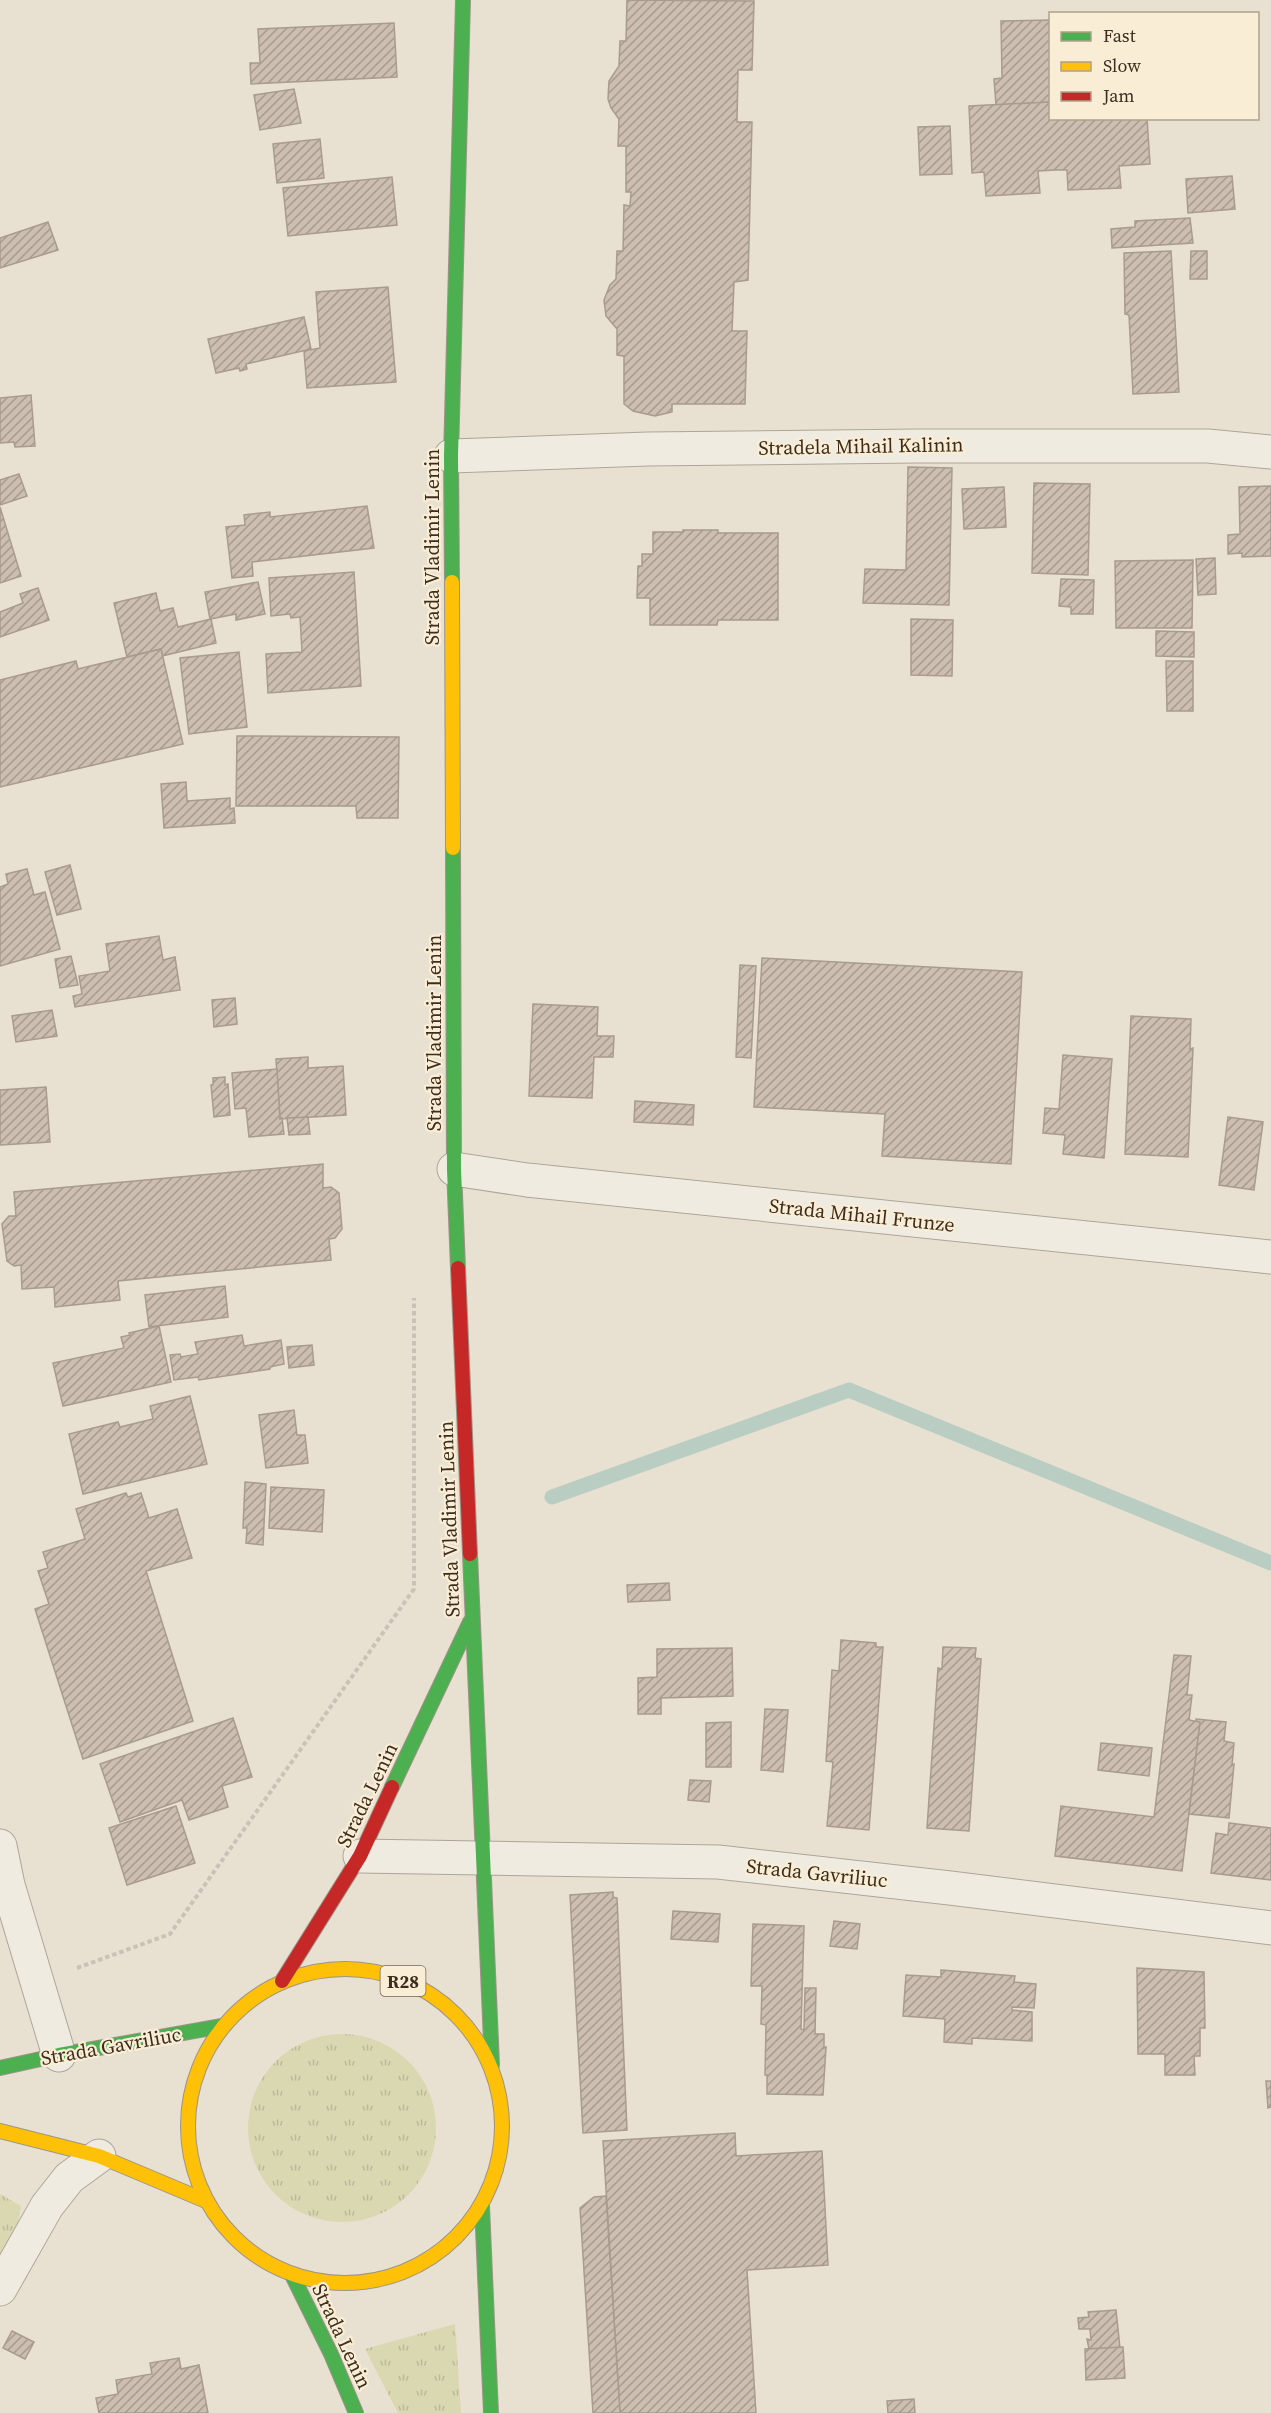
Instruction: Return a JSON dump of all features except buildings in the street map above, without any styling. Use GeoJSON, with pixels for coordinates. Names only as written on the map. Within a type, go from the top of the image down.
{"type":"FeatureCollection","features":[{"type":"Feature","properties":{"kind":"main road","name":"Strada Vladimir Lenin"},"geometry":{"type":"LineString","coordinates":[[463,0],[451,456],[454,1169],[492,2065]]}},
{"type":"Feature","properties":{"kind":"main road","name":"Strada Lenin"},"geometry":{"type":"LineString","coordinates":[[282,1981],[360,1856],[472,1617]]}},
{"type":"Feature","properties":{"kind":"main road","name":"R28"},"geometry":{"type":"LineString","coordinates":[[330,1968],[380,1971],[427,1990],[465,2022],[492,2065],[503,2112],[500,2161],[482,2206],[447,2247],[400,2274],[346,2284],[292,2275],[250,2252],[228,2233],[206,2201],[189,2158],[187,2112],[198,2066],[222,2026],[249,2000],[282,1981],[330,1968]]}},
{"type":"Feature","properties":{"kind":"main road","name":"Strada Gavriliuc"},"geometry":{"type":"LineString","coordinates":[[0,2068],[59,2055],[222,2026]]}},
{"type":"Feature","properties":{"kind":"main road"},"geometry":{"type":"LineString","coordinates":[[0,2132],[99,2156],[206,2201]]}},
{"type":"Feature","properties":{"kind":"main road","name":"R28"},"geometry":{"type":"LineString","coordinates":[[482,2206],[491,2413]]}},
{"type":"Feature","properties":{"kind":"main road","name":"Strada Lenin"},"geometry":{"type":"LineString","coordinates":[[292,2275],[331,2354],[356,2413]]}},
{"type":"Feature","properties":{"kind":"street","name":"Stradela Mihail Kalinin"},"geometry":{"type":"LineString","coordinates":[[451,456],[648,449],[917,446],[1208,446],[1271,453]]}},
{"type":"Feature","properties":{"kind":"street","name":"Strada Mihail Frunze"},"geometry":{"type":"LineString","coordinates":[[454,1169],[527,1180],[1271,1257]]}},
{"type":"Feature","properties":{"kind":"street"},"geometry":{"type":"LineString","coordinates":[[0,1846],[8,1885],[59,2055]]}},
{"type":"Feature","properties":{"kind":"street","name":"Strada Gavriliuc"},"geometry":{"type":"LineString","coordinates":[[360,1856],[718,1862],[961,1889],[1271,1928]]}},
{"type":"Feature","properties":{"kind":"street"},"geometry":{"type":"LineString","coordinates":[[0,2289],[47,2206],[69,2178],[99,2156]]}},
{"type":"Feature","properties":{"kind":"path"},"geometry":{"type":"LineString","coordinates":[[37,1983],[170,1934],[414,1588],[414,1290]]}},
{"type":"Feature","properties":{"kind":"green space"},"geometry":{"type":"Polygon","coordinates":[[[342,2034],[378,2041],[402,2055],[415,2068],[429,2092],[436,2128],[429,2164],[415,2188],[402,2201],[378,2215],[342,2222],[306,2215],[282,2201],[269,2188],[255,2164],[248,2128],[255,2092],[269,2068],[282,2055],[306,2041],[342,2034]]]}},
{"type":"Feature","properties":{"kind":"green space"},"geometry":{"type":"Polygon","coordinates":[[[0,2194],[21,2206],[16,2235],[0,2260],[0,2194]]]}},
{"type":"Feature","properties":{"kind":"green space"},"geometry":{"type":"Polygon","coordinates":[[[455,2324],[461,2413],[398,2413],[365,2349],[455,2324]]]}},
{"type":"Feature","properties":{"kind":"waterway"},"geometry":{"type":"LineString","coordinates":[[552,1497],[849,1390],[1271,1563]]}},
{"type":"Feature","properties":{"kind":"traffic: fast"},"geometry":{"type":"LineString","coordinates":[[452,582],[451,456],[463,0]]}},
{"type":"Feature","properties":{"kind":"traffic: fast"},"geometry":{"type":"LineString","coordinates":[[453,848],[454,1169],[458,1268]]}},
{"type":"Feature","properties":{"kind":"traffic: fast"},"geometry":{"type":"LineString","coordinates":[[470,1554],[492,2065]]}},
{"type":"Feature","properties":{"kind":"traffic: fast"},"geometry":{"type":"LineString","coordinates":[[392,1787],[470,1622]]}},
{"type":"Feature","properties":{"kind":"traffic: fast"},"geometry":{"type":"LineString","coordinates":[[0,2068],[59,2055],[222,2026]]}},
{"type":"Feature","properties":{"kind":"traffic: fast"},"geometry":{"type":"LineString","coordinates":[[482,2206],[491,2413]]}},
{"type":"Feature","properties":{"kind":"traffic: fast"},"geometry":{"type":"LineString","coordinates":[[292,2275],[331,2354],[356,2413]]}},
{"type":"Feature","properties":{"kind":"traffic: slow"},"geometry":{"type":"LineString","coordinates":[[452,582],[453,848]]}},
{"type":"Feature","properties":{"kind":"traffic: slow"},"geometry":{"type":"LineString","coordinates":[[330,1969],[360,1969],[391,1975],[419,1987],[445,2004],[467,2026],[484,2052],[496,2080],[502,2111],[502,2126],[502,2141],[496,2172],[484,2200],[467,2226],[445,2248],[419,2265],[391,2277],[360,2283],[330,2283],[299,2277],[271,2265],[245,2248],[223,2226],[206,2200],[194,2172],[188,2141],[188,2111],[194,2080],[206,2052],[223,2026],[245,2004],[271,1987],[299,1975],[330,1969]]}},
{"type":"Feature","properties":{"kind":"traffic: slow"},"geometry":{"type":"LineString","coordinates":[[0,2131],[99,2156],[206,2201]]}},
{"type":"Feature","properties":{"kind":"traffic: jam"},"geometry":{"type":"LineString","coordinates":[[458,1268],[470,1554]]}},
{"type":"Feature","properties":{"kind":"traffic: jam"},"geometry":{"type":"LineString","coordinates":[[282,1981],[360,1856],[392,1787]]}}]}
